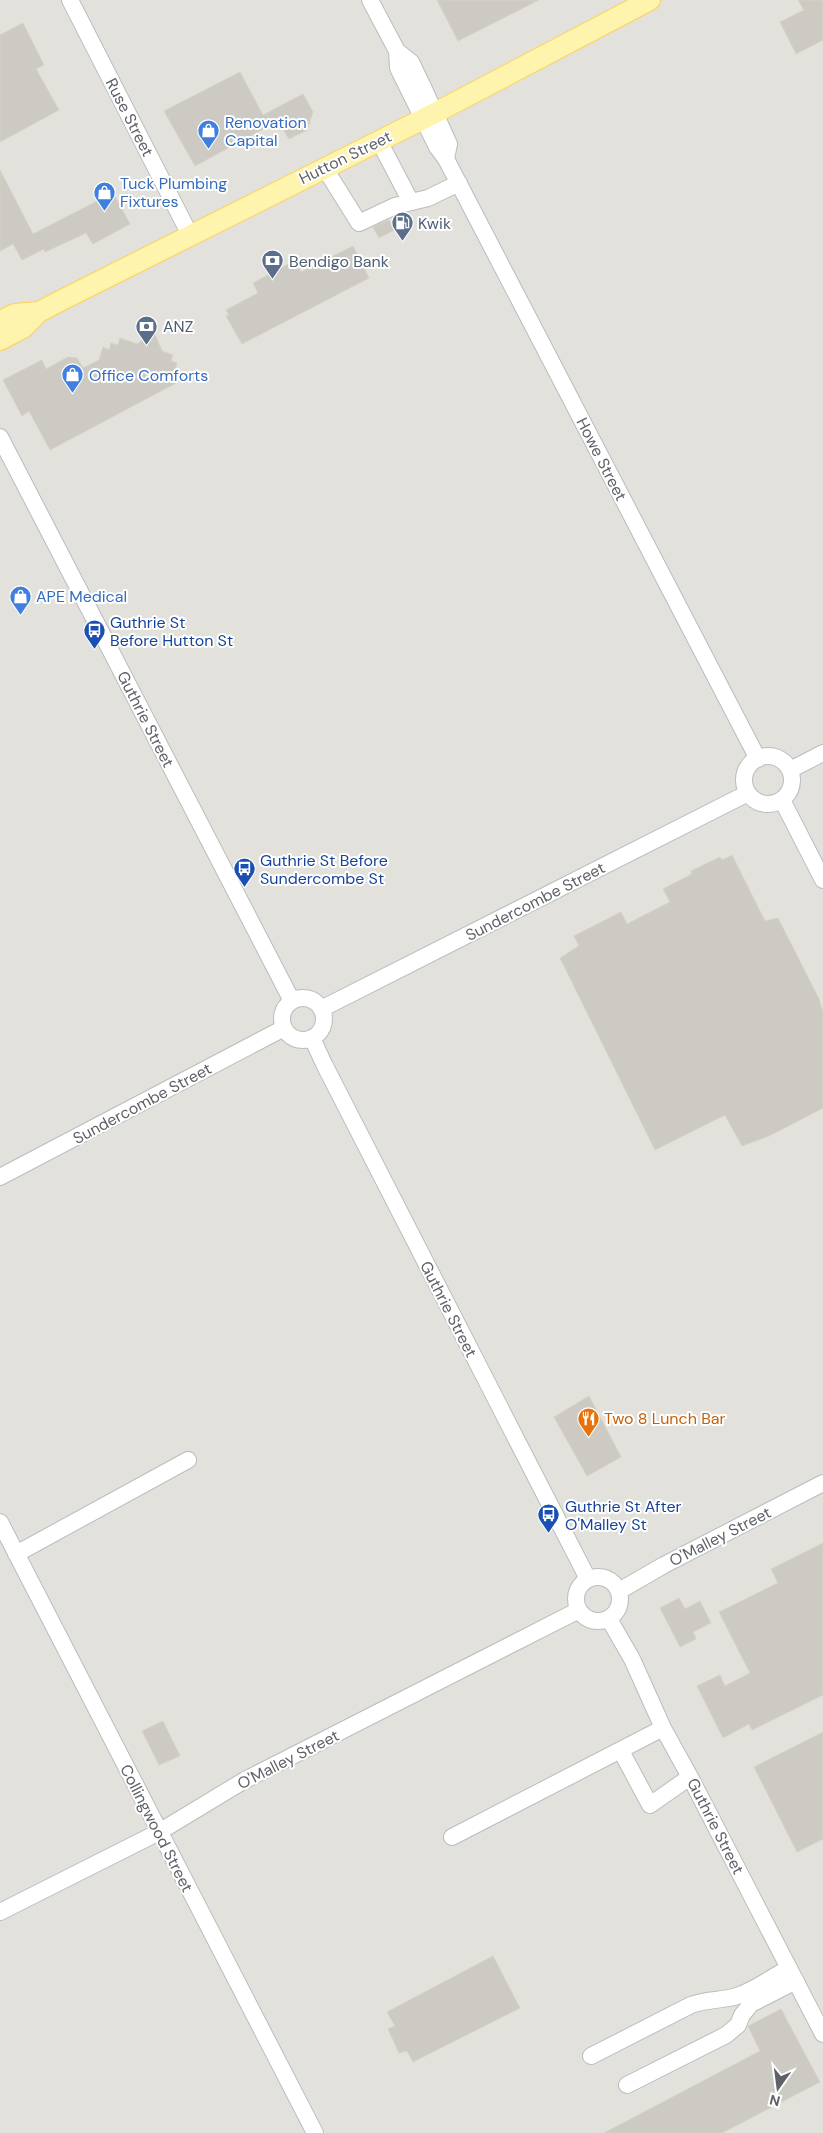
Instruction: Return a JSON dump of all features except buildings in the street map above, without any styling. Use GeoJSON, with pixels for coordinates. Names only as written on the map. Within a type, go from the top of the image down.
{"type":"FeatureCollection","features":[{"type":"Feature","properties":{"kind":"main road","name":"Hutton Street"},"geometry":{"type":"LineString","coordinates":[[0,340],[23,328],[39,312],[190,234],[429,116],[650,0]]}},
{"type":"Feature","properties":{"kind":"main road","name":"Hutton Street"},"geometry":{"type":"LineString","coordinates":[[0,321],[15,314],[39,312]]}},
{"type":"Feature","properties":{"kind":"street","name":"Ruse Street"},"geometry":{"type":"LineString","coordinates":[[70,0],[190,234]]}},
{"type":"Feature","properties":{"kind":"street","name":"Howe Street"},"geometry":{"type":"LineString","coordinates":[[370,0],[397,51],[411,62],[429,116],[449,144],[446,159],[758,759]]}},
{"type":"Feature","properties":{"kind":"street"},"geometry":{"type":"LineString","coordinates":[[379,141],[411,202]]}},
{"type":"Feature","properties":{"kind":"street"},"geometry":{"type":"LineString","coordinates":[[324,167],[359,223],[395,206],[428,198],[459,183]]}},
{"type":"Feature","properties":{"kind":"street","name":"Guthrie Street"},"geometry":{"type":"LineString","coordinates":[[0,437],[292,1001]]}},
{"type":"Feature","properties":{"kind":"street"},"geometry":{"type":"LineString","coordinates":[[790,770],[823,753]]}},
{"type":"Feature","properties":{"kind":"street"},"geometry":{"type":"LineString","coordinates":[[773,757],[786,764],[790,770],[792,777],[790,790],[782,800],[767,804],[760,803],[748,793],[745,786],[745,774],[752,762],[758,759],[773,757]]}},
{"type":"Feature","properties":{"kind":"street","name":"Sundercombe Street"},"geometry":{"type":"LineString","coordinates":[[322,1009],[748,793]]}},
{"type":"Feature","properties":{"kind":"street"},"geometry":{"type":"LineString","coordinates":[[782,800],[823,880]]}},
{"type":"Feature","properties":{"kind":"street"},"geometry":{"type":"LineString","coordinates":[[305,998],[311,1000],[322,1009],[323,1026],[317,1035],[312,1038],[299,1040],[293,1038],[284,1028],[283,1013],[286,1006],[292,1001],[305,998]]}},
{"type":"Feature","properties":{"kind":"street","name":"Sundercombe Street"},"geometry":{"type":"LineString","coordinates":[[0,1177],[284,1028]]}},
{"type":"Feature","properties":{"kind":"street","name":"Guthrie Street"},"geometry":{"type":"LineString","coordinates":[[312,1038],[588,1579]]}},
{"type":"Feature","properties":{"kind":"street"},"geometry":{"type":"LineString","coordinates":[[16,1554],[188,1460]]}},
{"type":"Feature","properties":{"kind":"street","name":"O'Malley Street"},"geometry":{"type":"LineString","coordinates":[[619,1591],[664,1565],[823,1483]]}},
{"type":"Feature","properties":{"kind":"street","name":"Collingwood Street"},"geometry":{"type":"LineString","coordinates":[[0,1522],[314,2133]]}},
{"type":"Feature","properties":{"kind":"street"},"geometry":{"type":"LineString","coordinates":[[596,1577],[610,1580],[619,1591],[620,1604],[614,1615],[609,1619],[595,1621],[584,1616],[579,1610],[576,1596],[582,1583],[588,1579],[596,1577]]}},
{"type":"Feature","properties":{"kind":"street","name":"O'Malley Street"},"geometry":{"type":"LineString","coordinates":[[0,1912],[160,1832],[245,1780],[579,1610]]}},
{"type":"Feature","properties":{"kind":"street","name":"Guthrie Street"},"geometry":{"type":"LineString","coordinates":[[609,1619],[632,1660],[663,1728],[823,2034]]}},
{"type":"Feature","properties":{"kind":"street"},"geometry":{"type":"LineString","coordinates":[[452,1838],[663,1728]]}},
{"type":"Feature","properties":{"kind":"street"},"geometry":{"type":"LineString","coordinates":[[621,1751],[650,1805],[690,1778]]}},
{"type":"Feature","properties":{"kind":"street"},"geometry":{"type":"LineString","coordinates":[[591,2056],[690,2005],[704,2000],[720,2000],[738,1996],[792,1975]]}},
{"type":"Feature","properties":{"kind":"street"},"geometry":{"type":"LineString","coordinates":[[627,2085],[726,2035],[738,2025],[742,2015],[751,2004],[792,1975]]}},
{"type":"Feature","properties":{"kind":"shaded area"},"geometry":{"type":"Polygon","coordinates":[[[0,0],[823,0],[823,2133],[0,2133],[0,0]]]}},
{"type":"Feature","properties":{"kind":"place","name":"Renovation Capital"},"geometry":{"type":"Point","coordinates":[209,150]}},
{"type":"Feature","properties":{"kind":"place","name":"Tuck Plumbing Fixtures"},"geometry":{"type":"Point","coordinates":[104,211]}},
{"type":"Feature","properties":{"kind":"place","name":"Kwik"},"geometry":{"type":"Point","coordinates":[402,242]}},
{"type":"Feature","properties":{"kind":"place","name":"Bendigo Bank"},"geometry":{"type":"Point","coordinates":[273,280]}},
{"type":"Feature","properties":{"kind":"place","name":"ANZ"},"geometry":{"type":"Point","coordinates":[147,345]}},
{"type":"Feature","properties":{"kind":"place","name":"Office Comforts"},"geometry":{"type":"Point","coordinates":[73,394]}},
{"type":"Feature","properties":{"kind":"place","name":"APE Medical"},"geometry":{"type":"Point","coordinates":[20,615]}},
{"type":"Feature","properties":{"kind":"place","name":"Guthrie St Before Hutton St"},"geometry":{"type":"Point","coordinates":[94,650]}},
{"type":"Feature","properties":{"kind":"place","name":"Guthrie St Before Sundercombe St"},"geometry":{"type":"Point","coordinates":[244,888]}},
{"type":"Feature","properties":{"kind":"place","name":"Two 8 Lunch Bar"},"geometry":{"type":"Point","coordinates":[588,1437]}},
{"type":"Feature","properties":{"kind":"place","name":"Guthrie St After O'Malley St"},"geometry":{"type":"Point","coordinates":[549,1534]}}]}
